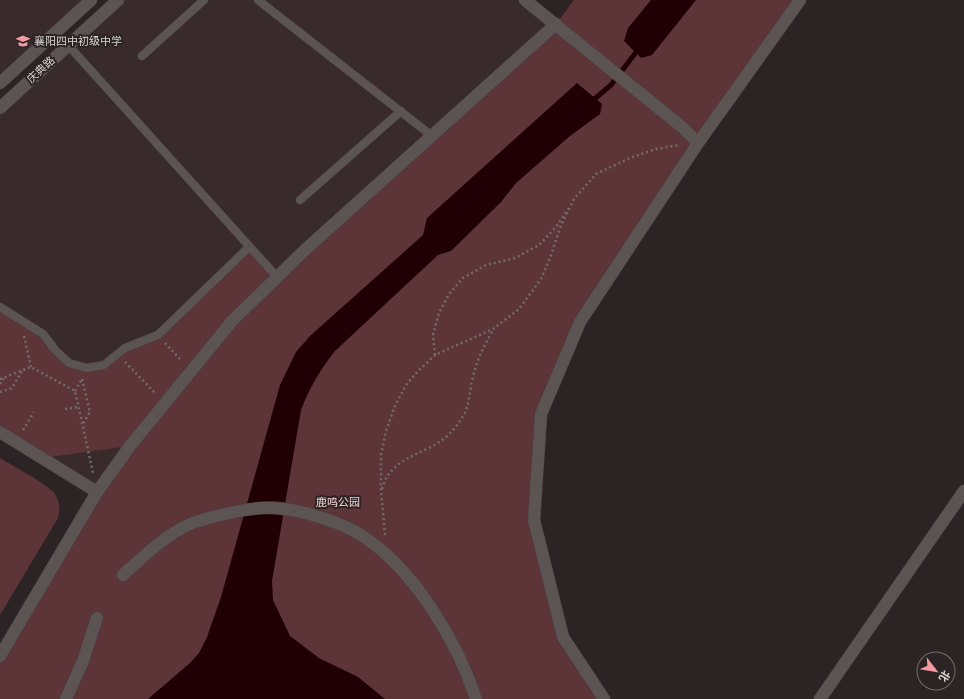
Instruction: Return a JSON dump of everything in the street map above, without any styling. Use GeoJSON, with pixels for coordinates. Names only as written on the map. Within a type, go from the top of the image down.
{"type":"FeatureCollection","features":[{"type":"Feature","properties":{"kind":"street","name":"庆典路"},"geometry":{"type":"LineString","coordinates":[[0,83],[91,0]]}},
{"type":"Feature","properties":{"kind":"street","name":"庆典路"},"geometry":{"type":"LineString","coordinates":[[0,108],[118,0]]}},
{"type":"Feature","properties":{"kind":"street"},"geometry":{"type":"LineString","coordinates":[[525,0],[682,127],[698,142]]}},
{"type":"Feature","properties":{"kind":"street"},"geometry":{"type":"LineString","coordinates":[[604,699],[563,637],[534,520],[541,414],[580,322],[698,142],[800,0]]}},
{"type":"Feature","properties":{"kind":"street"},"geometry":{"type":"LineString","coordinates":[[0,656],[97,492],[130,446],[232,321],[277,278],[556,24]]}},
{"type":"Feature","properties":{"kind":"street"},"geometry":{"type":"LineString","coordinates":[[0,432],[97,492]]}},
{"type":"Feature","properties":{"kind":"street"},"geometry":{"type":"LineString","coordinates":[[820,699],[964,491]]}},
{"type":"Feature","properties":{"kind":"street"},"geometry":{"type":"LineString","coordinates":[[123,575],[154,547],[183,527],[219,515],[251,509],[276,508],[310,514],[339,524],[367,539],[390,558],[423,597],[444,628],[470,679],[476,699]]}},
{"type":"Feature","properties":{"kind":"street"},"geometry":{"type":"LineString","coordinates":[[66,699],[83,661],[97,618]]}},
{"type":"Feature","properties":{"kind":"lane"},"geometry":{"type":"LineString","coordinates":[[142,56],[204,0]]}},
{"type":"Feature","properties":{"kind":"lane"},"geometry":{"type":"LineString","coordinates":[[258,0],[432,136]]}},
{"type":"Feature","properties":{"kind":"lane"},"geometry":{"type":"LineString","coordinates":[[68,45],[277,278]]}},
{"type":"Feature","properties":{"kind":"lane"},"geometry":{"type":"LineString","coordinates":[[300,200],[401,111]]}},
{"type":"Feature","properties":{"kind":"lane"},"geometry":{"type":"LineString","coordinates":[[0,308],[43,334],[69,363],[87,368],[104,365],[125,348],[158,335],[249,247]]}},
{"type":"Feature","properties":{"kind":"path"},"geometry":{"type":"LineString","coordinates":[[435,355],[434,334],[439,313],[449,294],[463,278],[486,265],[515,258],[539,244],[556,227],[574,199],[596,174],[630,158],[656,149],[698,142]]}},
{"type":"Feature","properties":{"kind":"path"},"geometry":{"type":"LineString","coordinates":[[390,558],[384,532],[381,490],[381,455],[386,431],[395,406],[406,385],[435,355],[493,329],[519,309],[541,280],[560,228],[574,199]]}},
{"type":"Feature","properties":{"kind":"path"},"geometry":{"type":"LineString","coordinates":[[20,320],[31,367]]}},
{"type":"Feature","properties":{"kind":"path"},"geometry":{"type":"LineString","coordinates":[[381,490],[387,476],[399,463],[414,454],[432,447],[450,435],[463,417],[469,399],[478,356],[493,329]]}},
{"type":"Feature","properties":{"kind":"path"},"geometry":{"type":"LineString","coordinates":[[158,335],[190,371]]}},
{"type":"Feature","properties":{"kind":"path"},"geometry":{"type":"LineString","coordinates":[[117,354],[164,403]]}},
{"type":"Feature","properties":{"kind":"path"},"geometry":{"type":"LineString","coordinates":[[0,379],[31,367],[75,391],[97,492]]}},
{"type":"Feature","properties":{"kind":"path"},"geometry":{"type":"LineString","coordinates":[[0,392],[12,388],[22,370]]}},
{"type":"Feature","properties":{"kind":"path"},"geometry":{"type":"LineString","coordinates":[[0,384],[4,377]]}},
{"type":"Feature","properties":{"kind":"path"},"geometry":{"type":"LineString","coordinates":[[82,379],[90,412],[82,425]]}},
{"type":"Feature","properties":{"kind":"path"},"geometry":{"type":"LineString","coordinates":[[65,409],[78,407]]}},
{"type":"Feature","properties":{"kind":"path"},"geometry":{"type":"LineString","coordinates":[[16,442],[34,412]]}},
{"type":"Feature","properties":{"kind":"shaded area","name":"襄阳四中初级中学"},"geometry":{"type":"Polygon","coordinates":[[[0,0],[91,0],[0,83],[0,0]]]}},
{"type":"Feature","properties":{"kind":"shaded area"},"geometry":{"type":"Polygon","coordinates":[[[118,0],[525,0],[556,24],[97,492],[0,432],[0,108],[118,0]]]}},
{"type":"Feature","properties":{"kind":"shaded area"},"geometry":{"type":"Polygon","coordinates":[[[651,0],[696,0],[652,55],[641,58],[624,41],[628,28],[651,0]]]}},
{"type":"Feature","properties":{"kind":"shaded area"},"geometry":{"type":"Polygon","coordinates":[[[577,83],[602,104],[600,114],[570,136],[516,183],[501,202],[451,251],[438,255],[335,351],[316,379],[301,410],[272,581],[273,600],[290,636],[319,658],[358,677],[385,699],[148,699],[190,663],[199,653],[207,637],[221,597],[280,385],[296,352],[310,336],[423,235],[427,218],[577,83]]]}},
{"type":"Feature","properties":{"kind":"green space","name":"鹿鸣公园"},"geometry":{"type":"Polygon","coordinates":[[[574,0],[800,0],[580,322],[541,414],[534,520],[563,637],[604,699],[0,699],[0,656],[129,446],[43,458],[0,432],[0,307],[43,334],[69,363],[104,365],[125,348],[158,335],[249,247],[277,277],[556,24],[574,0]]]}},
{"type":"Feature","properties":{"kind":"green space"},"geometry":{"type":"Polygon","coordinates":[[[0,458],[51,490],[57,497],[59,509],[58,518],[0,615],[0,458]]]}},
{"type":"Feature","properties":{"kind":"waterway"},"geometry":{"type":"LineString","coordinates":[[591,102],[611,85],[640,47]]}},
{"type":"Feature","properties":{"kind":"place","name":"襄阳四中初级中学"},"geometry":{"type":"Point","coordinates":[23,41]}}]}
